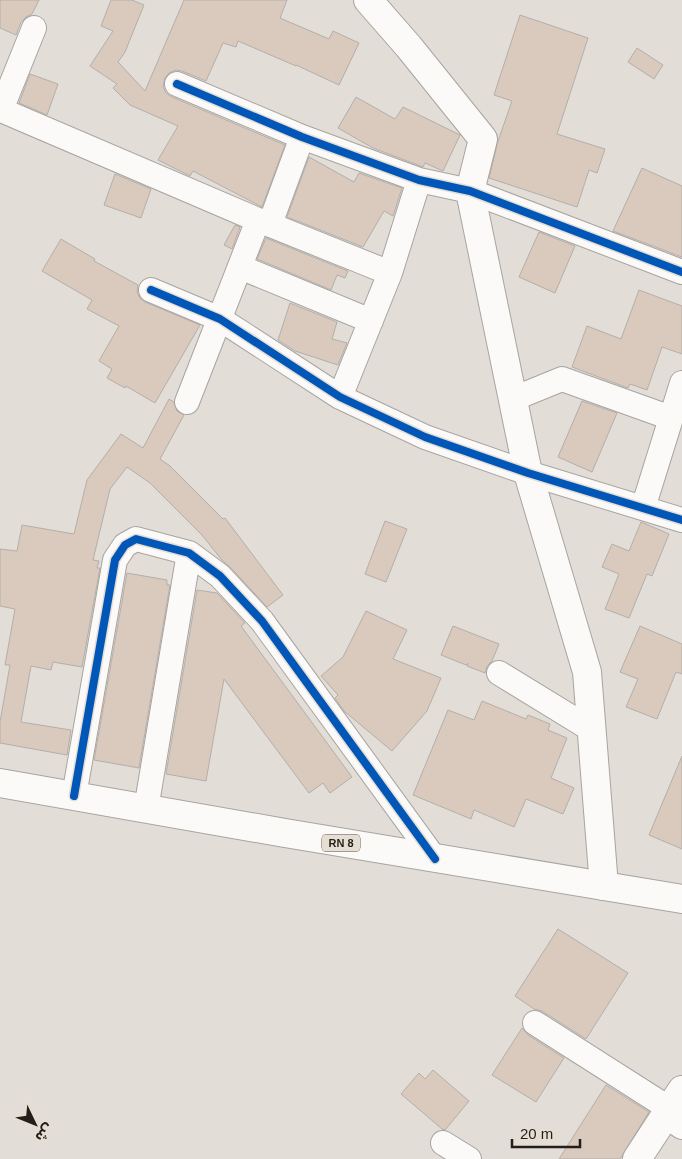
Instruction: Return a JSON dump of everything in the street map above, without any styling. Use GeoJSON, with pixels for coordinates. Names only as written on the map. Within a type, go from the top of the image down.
{"type":"FeatureCollection","features":[{"type":"Feature","properties":{"kind":"main road"},"geometry":{"type":"LineString","coordinates":[[368,0],[409,47],[483,139],[470,191],[528,474],[587,672],[604,886]]}},
{"type":"Feature","properties":{"kind":"main road","name":"RN 8"},"geometry":{"type":"LineString","coordinates":[[0,783],[682,899]]}},
{"type":"Feature","properties":{"kind":"main road"},"geometry":{"type":"LineString","coordinates":[[637,1159],[675,1110]]}},
{"type":"Feature","properties":{"kind":"street"},"geometry":{"type":"LineString","coordinates":[[34,28],[1,110],[264,222],[390,273]]}},
{"type":"Feature","properties":{"kind":"street"},"geometry":{"type":"LineString","coordinates":[[177,84],[302,137],[419,180],[470,191],[682,272]]}},
{"type":"Feature","properties":{"kind":"street"},"geometry":{"type":"LineString","coordinates":[[187,402],[240,267],[264,222],[302,137]]}},
{"type":"Feature","properties":{"kind":"street"},"geometry":{"type":"LineString","coordinates":[[340,397],[390,273],[419,180]]}},
{"type":"Feature","properties":{"kind":"street"},"geometry":{"type":"LineString","coordinates":[[240,267],[371,321]]}},
{"type":"Feature","properties":{"kind":"street"},"geometry":{"type":"LineString","coordinates":[[151,290],[220,319],[340,397],[425,437],[528,474],[682,520]]}},
{"type":"Feature","properties":{"kind":"street"},"geometry":{"type":"LineString","coordinates":[[513,399],[562,379],[671,418]]}},
{"type":"Feature","properties":{"kind":"street"},"geometry":{"type":"LineString","coordinates":[[643,508],[682,383]]}},
{"type":"Feature","properties":{"kind":"street"},"geometry":{"type":"LineString","coordinates":[[74,796],[115,560],[125,545],[136,539],[189,553],[220,576],[262,621],[435,858]]}},
{"type":"Feature","properties":{"kind":"street"},"geometry":{"type":"LineString","coordinates":[[146,809],[189,553]]}},
{"type":"Feature","properties":{"kind":"street"},"geometry":{"type":"LineString","coordinates":[[499,674],[592,730]]}},
{"type":"Feature","properties":{"kind":"street"},"geometry":{"type":"LineString","coordinates":[[535,1023],[675,1110]]}},
{"type":"Feature","properties":{"kind":"street"},"geometry":{"type":"LineString","coordinates":[[443,1142],[469,1159]]}},
{"type":"Feature","properties":{"kind":"building"},"geometry":{"type":"Polygon","coordinates":[[[0,0],[39,0],[32,14],[21,22],[16,35],[0,28],[0,0]]]}},
{"type":"Feature","properties":{"kind":"building"},"geometry":{"type":"Polygon","coordinates":[[[111,0],[132,0],[144,5],[125,52],[118,62],[145,91],[184,0],[287,0],[280,18],[329,39],[333,31],[359,43],[339,85],[238,41],[236,47],[223,43],[206,81],[176,70],[169,73],[165,78],[163,86],[166,93],[172,97],[285,145],[262,207],[193,171],[190,176],[158,160],[178,126],[130,105],[113,88],[117,84],[90,66],[113,31],[101,26],[111,0]]]}},
{"type":"Feature","properties":{"kind":"building"},"geometry":{"type":"Polygon","coordinates":[[[520,15],[588,38],[557,134],[605,149],[597,173],[589,170],[577,207],[489,178],[498,141],[512,101],[494,95],[520,15]]]}},
{"type":"Feature","properties":{"kind":"building"},"geometry":{"type":"Polygon","coordinates":[[[637,48],[663,65],[654,79],[628,62],[637,48]]]}},
{"type":"Feature","properties":{"kind":"building"},"geometry":{"type":"Polygon","coordinates":[[[30,74],[58,84],[47,115],[19,103],[30,74]]]}},
{"type":"Feature","properties":{"kind":"building"},"geometry":{"type":"Polygon","coordinates":[[[356,97],[395,119],[403,107],[460,135],[443,171],[425,163],[423,167],[373,148],[338,128],[356,97]]]}},
{"type":"Feature","properties":{"kind":"building"},"geometry":{"type":"Polygon","coordinates":[[[309,157],[354,182],[359,173],[402,188],[393,216],[384,211],[363,247],[287,217],[309,157]]]}},
{"type":"Feature","properties":{"kind":"building"},"geometry":{"type":"Polygon","coordinates":[[[642,168],[682,186],[682,257],[613,231],[642,168]]]}},
{"type":"Feature","properties":{"kind":"building"},"geometry":{"type":"Polygon","coordinates":[[[115,174],[151,189],[141,218],[104,205],[115,174]]]}},
{"type":"Feature","properties":{"kind":"building"},"geometry":{"type":"Polygon","coordinates":[[[235,225],[240,227],[232,249],[224,245],[235,225]]]}},
{"type":"Feature","properties":{"kind":"building"},"geometry":{"type":"Polygon","coordinates":[[[539,232],[575,246],[555,293],[519,277],[539,232]]]}},
{"type":"Feature","properties":{"kind":"building"},"geometry":{"type":"Polygon","coordinates":[[[266,238],[348,271],[345,278],[337,275],[331,290],[257,259],[266,238]]]}},
{"type":"Feature","properties":{"kind":"building"},"geometry":{"type":"Polygon","coordinates":[[[61,239],[95,259],[94,261],[138,285],[137,292],[145,302],[200,325],[155,403],[126,386],[125,388],[107,378],[112,369],[99,361],[119,326],[87,309],[92,300],[42,271],[61,239]]]}},
{"type":"Feature","properties":{"kind":"building"},"geometry":{"type":"Polygon","coordinates":[[[639,290],[682,306],[682,354],[662,347],[647,390],[630,384],[628,388],[572,367],[587,326],[621,339],[639,290]]]}},
{"type":"Feature","properties":{"kind":"building"},"geometry":{"type":"Polygon","coordinates":[[[290,303],[337,322],[332,339],[347,343],[338,365],[295,351],[278,340],[290,303]]]}},
{"type":"Feature","properties":{"kind":"building"},"geometry":{"type":"Polygon","coordinates":[[[169,399],[174,402],[177,411],[184,415],[160,459],[170,466],[223,519],[225,518],[283,595],[267,607],[221,559],[202,535],[150,483],[127,467],[110,489],[93,560],[99,561],[97,568],[100,568],[82,667],[53,662],[51,670],[31,666],[21,722],[71,730],[67,755],[0,743],[0,722],[10,665],[5,665],[15,609],[0,606],[0,549],[17,551],[22,525],[74,534],[87,480],[121,434],[143,448],[169,399]]]}},
{"type":"Feature","properties":{"kind":"building"},"geometry":{"type":"Polygon","coordinates":[[[582,401],[617,413],[592,472],[558,457],[582,401]]]}},
{"type":"Feature","properties":{"kind":"building"},"geometry":{"type":"Polygon","coordinates":[[[385,521],[407,529],[386,582],[365,574],[385,521]]]}},
{"type":"Feature","properties":{"kind":"building"},"geometry":{"type":"Polygon","coordinates":[[[641,522],[669,534],[652,576],[647,574],[629,618],[605,609],[619,574],[602,567],[612,544],[629,551],[641,522]]]}},
{"type":"Feature","properties":{"kind":"building"},"geometry":{"type":"Polygon","coordinates":[[[127,573],[167,580],[167,585],[170,585],[139,768],[94,760],[127,573]]]}},
{"type":"Feature","properties":{"kind":"building"},"geometry":{"type":"Polygon","coordinates":[[[197,590],[217,593],[245,623],[241,626],[352,777],[330,793],[323,783],[309,793],[224,679],[206,781],[166,774],[197,590]]]}},
{"type":"Feature","properties":{"kind":"building"},"geometry":{"type":"Polygon","coordinates":[[[366,611],[407,630],[393,659],[441,678],[427,711],[392,751],[344,711],[335,698],[338,695],[321,676],[343,657],[366,611]]]}},
{"type":"Feature","properties":{"kind":"building"},"geometry":{"type":"Polygon","coordinates":[[[453,626],[499,644],[485,673],[467,666],[468,663],[466,665],[441,655],[453,626]]]}},
{"type":"Feature","properties":{"kind":"building"},"geometry":{"type":"Polygon","coordinates":[[[640,626],[682,644],[682,674],[676,672],[657,719],[626,707],[638,679],[620,672],[640,626]]]}},
{"type":"Feature","properties":{"kind":"building"},"geometry":{"type":"Polygon","coordinates":[[[482,701],[526,719],[528,715],[550,724],[548,730],[567,738],[551,778],[574,788],[563,814],[526,799],[514,827],[474,810],[471,819],[413,795],[448,710],[474,720],[482,701]]]}},
{"type":"Feature","properties":{"kind":"building"},"geometry":{"type":"Polygon","coordinates":[[[682,756],[682,849],[649,835],[682,756]]]}},
{"type":"Feature","properties":{"kind":"building"},"geometry":{"type":"Polygon","coordinates":[[[558,929],[628,973],[586,1039],[515,996],[558,929]]]}},
{"type":"Feature","properties":{"kind":"building"},"geometry":{"type":"Polygon","coordinates":[[[522,1028],[528,1035],[564,1058],[536,1102],[492,1075],[522,1028]]]}},
{"type":"Feature","properties":{"kind":"building"},"geometry":{"type":"Polygon","coordinates":[[[433,1070],[469,1101],[445,1130],[401,1094],[419,1073],[425,1079],[433,1070]]]}},
{"type":"Feature","properties":{"kind":"building"},"geometry":{"type":"Polygon","coordinates":[[[606,1085],[649,1112],[620,1159],[559,1159],[606,1085]]]}},
{"type":"Feature","properties":{"kind":"cycle path"},"geometry":{"type":"LineString","coordinates":[[177,84],[302,137],[419,180],[470,191],[682,272]]}},
{"type":"Feature","properties":{"kind":"cycle path"},"geometry":{"type":"LineString","coordinates":[[151,290],[220,319],[340,397],[425,437],[528,473],[682,520]]}},
{"type":"Feature","properties":{"kind":"cycle path"},"geometry":{"type":"LineString","coordinates":[[74,796],[115,560],[125,545],[136,539],[189,553],[220,576],[262,621],[435,859]]}}]}
